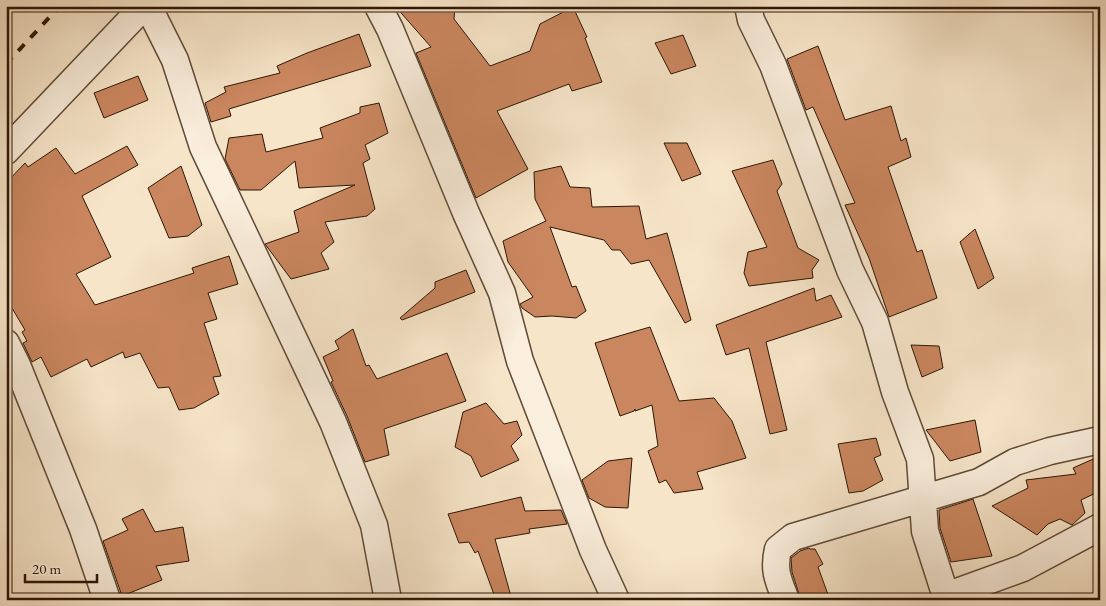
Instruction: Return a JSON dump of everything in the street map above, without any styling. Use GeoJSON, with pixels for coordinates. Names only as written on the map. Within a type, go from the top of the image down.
{"type":"FeatureCollection","features":[{"type":"Feature","properties":{"kind":"street"},"geometry":{"type":"LineString","coordinates":[[6,151],[146,6],[175,60],[203,147],[337,432],[374,524],[388,600]]}},
{"type":"Feature","properties":{"kind":"street"},"geometry":{"type":"LineString","coordinates":[[378,6],[390,29],[466,213],[502,293],[520,361],[593,550],[616,600]]}},
{"type":"Feature","properties":{"kind":"street"},"geometry":{"type":"LineString","coordinates":[[748,6],[751,20],[773,65],[850,270],[875,322],[895,392],[920,459],[925,531],[947,598],[1023,568],[1100,528]]}},
{"type":"Feature","properties":{"kind":"street"},"geometry":{"type":"LineString","coordinates":[[6,343],[17,365],[83,529],[107,600]]}},
{"type":"Feature","properties":{"kind":"street"},"geometry":{"type":"LineString","coordinates":[[786,600],[777,580],[775,563],[778,548],[793,537],[923,500],[978,482],[1014,462],[1050,451],[1100,440]]}},
{"type":"Feature","properties":{"kind":"building"},"geometry":{"type":"Polygon","coordinates":[[[395,6],[455,6],[454,19],[490,66],[530,51],[540,24],[573,7],[587,37],[585,38],[602,82],[572,91],[569,84],[497,111],[528,169],[476,198],[416,53],[431,47],[395,6]]]}},
{"type":"Feature","properties":{"kind":"building"},"geometry":{"type":"Polygon","coordinates":[[[359,34],[371,66],[229,109],[231,116],[211,122],[205,103],[226,92],[224,87],[280,73],[277,66],[359,34]]]}},
{"type":"Feature","properties":{"kind":"building"},"geometry":{"type":"Polygon","coordinates":[[[683,35],[696,66],[671,74],[655,43],[683,35]]]}},
{"type":"Feature","properties":{"kind":"building"},"geometry":{"type":"Polygon","coordinates":[[[818,46],[845,120],[891,106],[901,141],[906,138],[911,157],[888,167],[917,252],[922,250],[937,298],[889,317],[869,258],[845,205],[855,203],[813,107],[806,110],[787,59],[818,46]]]}},
{"type":"Feature","properties":{"kind":"building"},"geometry":{"type":"Polygon","coordinates":[[[138,76],[148,100],[104,118],[94,93],[138,76]]]}},
{"type":"Feature","properties":{"kind":"building"},"geometry":{"type":"Polygon","coordinates":[[[379,103],[388,133],[365,145],[370,159],[363,163],[375,209],[367,216],[325,222],[334,242],[321,253],[329,269],[291,279],[265,244],[299,232],[294,211],[355,185],[299,188],[295,161],[261,190],[240,190],[225,159],[229,138],[262,134],[266,152],[323,138],[320,128],[360,113],[360,107],[379,103]]]}},
{"type":"Feature","properties":{"kind":"building"},"geometry":{"type":"Polygon","coordinates":[[[664,143],[687,143],[701,174],[682,181],[664,143]]]}},
{"type":"Feature","properties":{"kind":"building"},"geometry":{"type":"Polygon","coordinates":[[[127,146],[138,165],[82,196],[111,257],[76,274],[95,305],[194,273],[192,268],[229,256],[238,284],[208,293],[217,319],[204,323],[221,376],[213,377],[219,394],[194,408],[179,410],[169,387],[158,388],[140,353],[125,358],[123,352],[91,367],[87,359],[51,377],[41,357],[32,362],[23,343],[27,341],[22,332],[25,330],[6,298],[6,229],[12,225],[6,216],[6,183],[25,163],[28,167],[56,148],[75,174],[127,146]]]}},
{"type":"Feature","properties":{"kind":"building"},"geometry":{"type":"Polygon","coordinates":[[[773,160],[782,184],[777,191],[798,248],[819,260],[812,270],[813,278],[749,286],[744,273],[748,252],[767,247],[732,171],[773,160]]]}},
{"type":"Feature","properties":{"kind":"building"},"geometry":{"type":"Polygon","coordinates":[[[181,166],[202,225],[188,236],[169,238],[148,188],[181,166]]]}},
{"type":"Feature","properties":{"kind":"building"},"geometry":{"type":"Polygon","coordinates":[[[561,166],[570,187],[590,188],[592,207],[639,206],[646,239],[667,233],[691,320],[685,323],[649,260],[631,264],[620,250],[612,250],[604,240],[550,227],[572,287],[576,286],[586,311],[576,318],[535,317],[522,308],[520,304],[533,297],[508,262],[503,241],[546,221],[535,199],[534,172],[561,166]]]}},
{"type":"Feature","properties":{"kind":"building"},"geometry":{"type":"Polygon","coordinates":[[[975,229],[994,278],[978,289],[960,242],[975,229]]]}},
{"type":"Feature","properties":{"kind":"building"},"geometry":{"type":"Polygon","coordinates":[[[466,270],[475,292],[402,320],[400,318],[435,288],[435,282],[466,270]]]}},
{"type":"Feature","properties":{"kind":"building"},"geometry":{"type":"Polygon","coordinates":[[[814,288],[816,301],[831,295],[842,317],[766,342],[787,430],[770,434],[749,348],[726,355],[716,325],[814,288]]]}},
{"type":"Feature","properties":{"kind":"building"},"geometry":{"type":"Polygon","coordinates":[[[650,327],[679,401],[714,398],[732,421],[746,458],[697,472],[703,489],[674,493],[666,480],[659,483],[648,451],[658,446],[652,405],[635,411],[635,409],[620,416],[595,343],[650,327]]]}},
{"type":"Feature","properties":{"kind":"building"},"geometry":{"type":"Polygon","coordinates":[[[353,329],[366,366],[369,365],[377,379],[447,353],[466,401],[384,429],[389,455],[365,462],[331,382],[333,381],[323,357],[339,349],[335,341],[353,329]]]}},
{"type":"Feature","properties":{"kind":"building"},"geometry":{"type":"Polygon","coordinates":[[[911,345],[939,346],[943,368],[922,377],[911,345]]]}},
{"type":"Feature","properties":{"kind":"building"},"geometry":{"type":"Polygon","coordinates":[[[486,403],[504,424],[517,421],[522,435],[511,446],[519,460],[481,477],[471,456],[455,447],[463,412],[486,403]]]}},
{"type":"Feature","properties":{"kind":"building"},"geometry":{"type":"Polygon","coordinates":[[[975,420],[981,452],[950,461],[926,430],[975,420]]]}},
{"type":"Feature","properties":{"kind":"building"},"geometry":{"type":"Polygon","coordinates":[[[876,438],[881,455],[874,458],[883,480],[863,491],[849,493],[838,444],[876,438]]]}},
{"type":"Feature","properties":{"kind":"building"},"geometry":{"type":"Polygon","coordinates":[[[1100,456],[1100,491],[1081,500],[1085,513],[1072,525],[1060,519],[1048,524],[1037,535],[992,506],[1028,488],[1026,480],[1076,474],[1073,468],[1100,456]]]}},
{"type":"Feature","properties":{"kind":"building"},"geometry":{"type":"Polygon","coordinates":[[[632,458],[628,508],[605,507],[589,498],[582,480],[608,461],[632,458]]]}},
{"type":"Feature","properties":{"kind":"building"},"geometry":{"type":"Polygon","coordinates":[[[521,497],[525,511],[561,510],[567,524],[529,529],[530,533],[495,539],[512,600],[496,600],[478,551],[475,553],[469,542],[459,543],[448,514],[521,497]]]}},
{"type":"Feature","properties":{"kind":"building"},"geometry":{"type":"Polygon","coordinates":[[[973,499],[992,556],[951,562],[940,528],[939,510],[973,499]]]}},
{"type":"Feature","properties":{"kind":"building"},"geometry":{"type":"Polygon","coordinates":[[[143,509],[155,532],[183,527],[189,561],[156,566],[162,580],[122,596],[103,541],[128,530],[122,519],[143,509]]]}},
{"type":"Feature","properties":{"kind":"building"},"geometry":{"type":"Polygon","coordinates":[[[809,548],[815,549],[823,564],[818,567],[830,600],[801,600],[792,572],[791,558],[800,551],[809,548]]]}},
{"type":"Feature","properties":{"kind":"railway"},"geometry":{"type":"LineString","coordinates":[[6,64],[60,6]]}}]}
